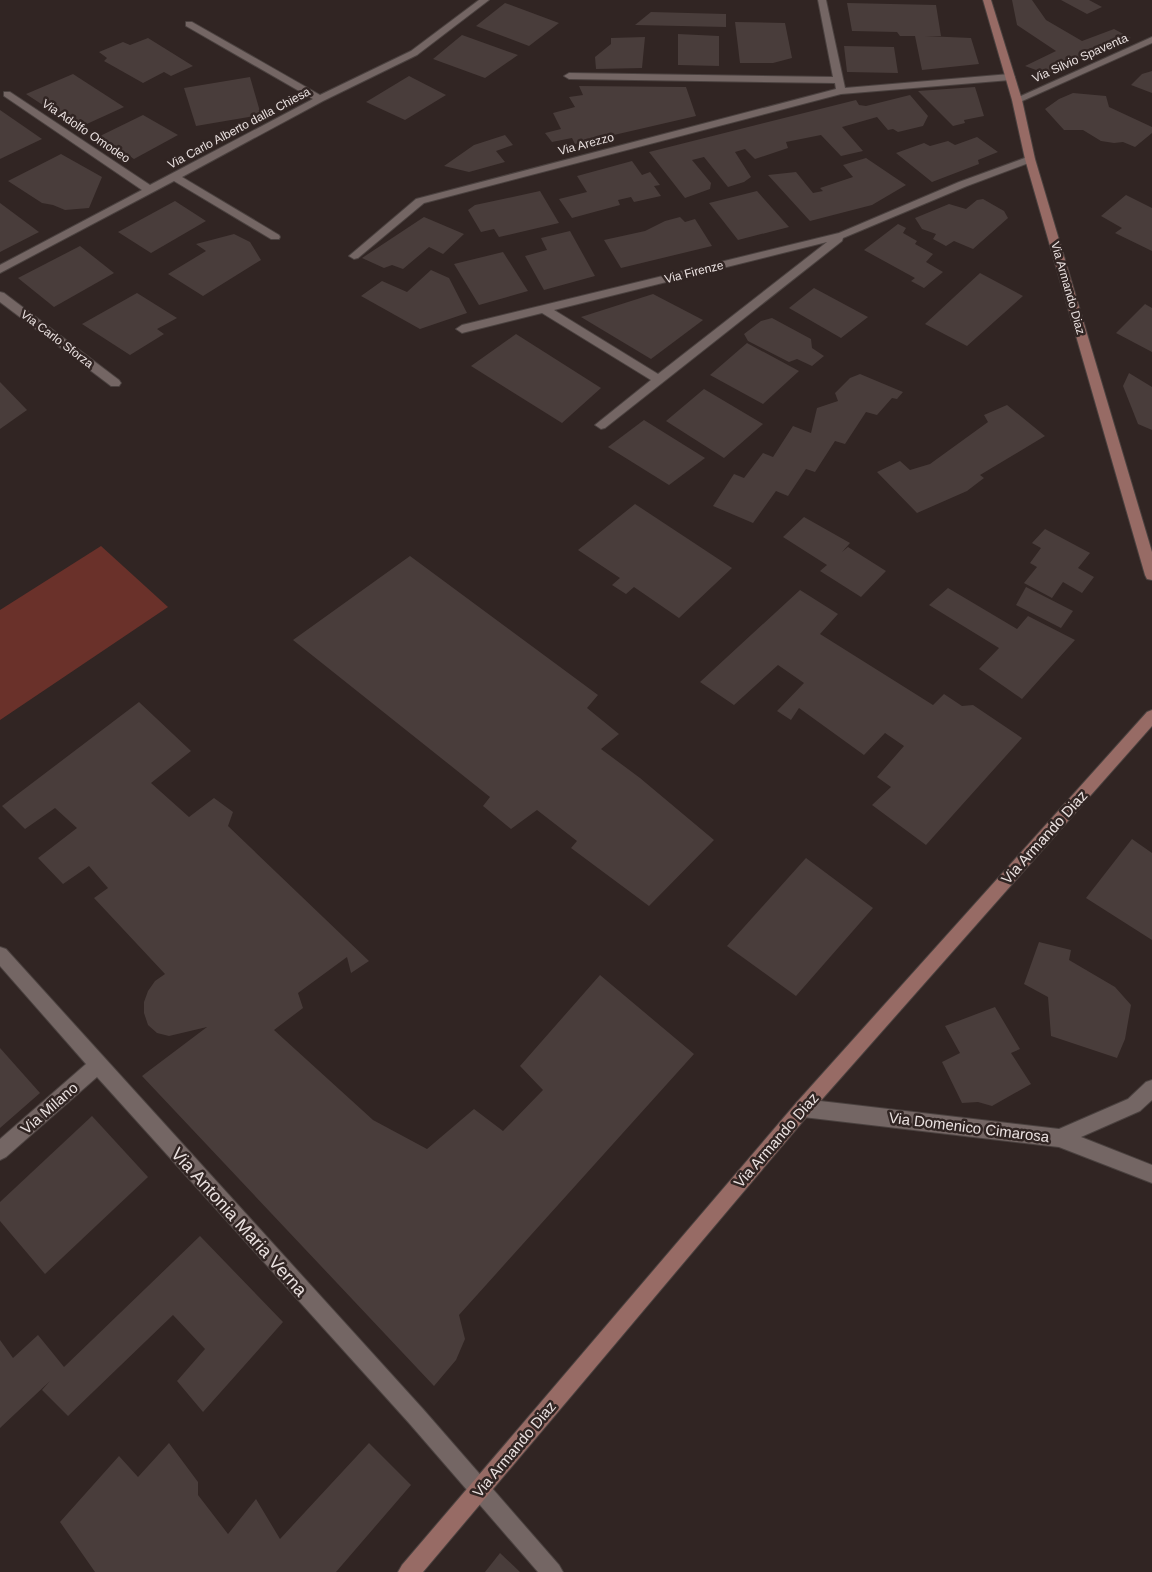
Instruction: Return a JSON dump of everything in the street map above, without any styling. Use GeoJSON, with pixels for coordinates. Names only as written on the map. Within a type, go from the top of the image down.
{"type":"FeatureCollection","features":[{"type":"Feature","properties":{"kind":"main road","name":"Via Armando Diaz"},"geometry":{"type":"LineString","coordinates":[[987,0],[1017,100],[1030,159],[1152,575]]}},
{"type":"Feature","properties":{"kind":"main road","name":"Via Armando Diaz"},"geometry":{"type":"LineString","coordinates":[[409,1572],[803,1108],[1152,716]]}},
{"type":"Feature","properties":{"kind":"street","name":"Via Carlo Alberto dalla Chiesa"},"geometry":{"type":"LineString","coordinates":[[0,270],[320,99],[414,53],[485,0]]}},
{"type":"Feature","properties":{"kind":"street"},"geometry":{"type":"LineString","coordinates":[[822,0],[842,91]]}},
{"type":"Feature","properties":{"kind":"street"},"geometry":{"type":"LineString","coordinates":[[189,24],[320,99]]}},
{"type":"Feature","properties":{"kind":"street","name":"Via Silvio Spaventa"},"geometry":{"type":"LineString","coordinates":[[1017,100],[1152,40]]}},
{"type":"Feature","properties":{"kind":"street"},"geometry":{"type":"LineString","coordinates":[[569,76],[839,80]]}},
{"type":"Feature","properties":{"kind":"street","name":"Via Arezzo"},"geometry":{"type":"LineString","coordinates":[[354,256],[420,201],[842,91],[1010,77]]}},
{"type":"Feature","properties":{"kind":"street","name":"Via Adolfo Omodeo"},"geometry":{"type":"LineString","coordinates":[[7,94],[150,190]]}},
{"type":"Feature","properties":{"kind":"street","name":"Via Firenze"},"geometry":{"type":"LineString","coordinates":[[462,329],[843,235],[963,184],[1030,159]]}},
{"type":"Feature","properties":{"kind":"street"},"geometry":{"type":"LineString","coordinates":[[174,177],[275,237]]}},
{"type":"Feature","properties":{"kind":"street","name":"Via Firenze"},"geometry":{"type":"LineString","coordinates":[[601,425],[843,235]]}},
{"type":"Feature","properties":{"kind":"street","name":"Via Carlo Sforza"},"geometry":{"type":"LineString","coordinates":[[0,296],[115,383]]}},
{"type":"Feature","properties":{"kind":"street"},"geometry":{"type":"LineString","coordinates":[[544,308],[658,379]]}},
{"type":"Feature","properties":{"kind":"street","name":"Via Antonia Maria Verna"},"geometry":{"type":"LineString","coordinates":[[0,954],[97,1066],[480,1488],[552,1572]]}},
{"type":"Feature","properties":{"kind":"street","name":"Via Milano"},"geometry":{"type":"LineString","coordinates":[[0,1150],[97,1066]]}},
{"type":"Feature","properties":{"kind":"street","name":"Via Domenico Cimarosa"},"geometry":{"type":"LineString","coordinates":[[803,1108],[1059,1138],[1134,1105],[1152,1088]]}},
{"type":"Feature","properties":{"kind":"street"},"geometry":{"type":"LineString","coordinates":[[1059,1138],[1152,1174]]}},
{"type":"Feature","properties":{"kind":"shaded area"},"geometry":{"type":"Polygon","coordinates":[[[101,546],[168,607],[0,720],[0,610],[101,546]]]}},
{"type":"Feature","properties":{"kind":"building"},"geometry":{"type":"Polygon","coordinates":[[[1012,0],[1032,0],[1046,20],[1082,41],[1114,29],[1131,38],[1047,74],[1025,66],[1056,51],[1017,25],[1012,0]]]}},
{"type":"Feature","properties":{"kind":"building"},"geometry":{"type":"Polygon","coordinates":[[[1061,0],[1089,0],[1102,7],[1087,14],[1061,0]]]}},
{"type":"Feature","properties":{"kind":"building"},"geometry":{"type":"Polygon","coordinates":[[[505,3],[559,23],[529,46],[476,26],[505,3]]]}},
{"type":"Feature","properties":{"kind":"building"},"geometry":{"type":"Polygon","coordinates":[[[847,3],[936,5],[941,36],[925,36],[971,38],[979,64],[922,70],[915,36],[900,36],[897,32],[852,31],[847,3]]]}},
{"type":"Feature","properties":{"kind":"building"},"geometry":{"type":"Polygon","coordinates":[[[651,12],[726,14],[726,27],[635,25],[651,12]]]}},
{"type":"Feature","properties":{"kind":"building"},"geometry":{"type":"Polygon","coordinates":[[[735,22],[785,23],[792,58],[773,63],[740,63],[735,22]]]}},
{"type":"Feature","properties":{"kind":"building"},"geometry":{"type":"Polygon","coordinates":[[[678,34],[719,36],[719,66],[678,65],[678,34]]]}},
{"type":"Feature","properties":{"kind":"building"},"geometry":{"type":"Polygon","coordinates":[[[462,35],[518,55],[485,78],[433,59],[462,35]]]}},
{"type":"Feature","properties":{"kind":"building"},"geometry":{"type":"Polygon","coordinates":[[[645,37],[642,68],[596,69],[595,57],[611,44],[611,38],[645,37]]]}},
{"type":"Feature","properties":{"kind":"building"},"geometry":{"type":"Polygon","coordinates":[[[148,38],[193,66],[171,76],[164,72],[143,83],[104,61],[107,58],[99,52],[123,42],[130,45],[148,38]]]}},
{"type":"Feature","properties":{"kind":"building"},"geometry":{"type":"Polygon","coordinates":[[[844,46],[894,47],[898,73],[847,72],[844,46]]]}},
{"type":"Feature","properties":{"kind":"building"},"geometry":{"type":"Polygon","coordinates":[[[1152,71],[1152,93],[1131,85],[1142,74],[1152,71]]]}},
{"type":"Feature","properties":{"kind":"building"},"geometry":{"type":"Polygon","coordinates":[[[73,74],[124,107],[78,128],[26,94],[73,74]]]}},
{"type":"Feature","properties":{"kind":"building"},"geometry":{"type":"Polygon","coordinates":[[[409,76],[446,95],[405,120],[366,102],[409,76]]]}},
{"type":"Feature","properties":{"kind":"building"},"geometry":{"type":"Polygon","coordinates":[[[250,77],[261,115],[196,126],[184,88],[250,77]]]}},
{"type":"Feature","properties":{"kind":"building"},"geometry":{"type":"Polygon","coordinates":[[[579,86],[686,87],[696,116],[575,144],[572,138],[552,142],[545,133],[561,129],[553,113],[575,107],[569,97],[583,95],[579,86]]]}},
{"type":"Feature","properties":{"kind":"building"},"geometry":{"type":"Polygon","coordinates":[[[975,87],[984,116],[964,120],[965,123],[953,126],[918,91],[975,87]]]}},
{"type":"Feature","properties":{"kind":"building"},"geometry":{"type":"Polygon","coordinates":[[[1073,93],[1106,96],[1109,107],[1152,127],[1152,133],[1135,147],[1123,142],[1101,141],[1083,130],[1064,130],[1045,109],[1059,99],[1073,93]]]}},
{"type":"Feature","properties":{"kind":"building"},"geometry":{"type":"Polygon","coordinates":[[[910,95],[928,116],[923,126],[898,132],[893,129],[888,130],[877,117],[842,127],[863,151],[841,156],[821,135],[786,142],[788,148],[755,159],[745,149],[735,152],[751,177],[744,182],[728,187],[704,157],[692,160],[711,183],[710,189],[685,198],[649,152],[856,100],[859,105],[866,106],[910,95]]]}},
{"type":"Feature","properties":{"kind":"building"},"geometry":{"type":"Polygon","coordinates":[[[0,110],[42,139],[0,159],[0,110]]]}},
{"type":"Feature","properties":{"kind":"building"},"geometry":{"type":"Polygon","coordinates":[[[143,115],[178,135],[134,159],[100,136],[143,115]]]}},
{"type":"Feature","properties":{"kind":"building"},"geometry":{"type":"Polygon","coordinates":[[[505,135],[513,145],[496,151],[505,162],[469,172],[444,166],[474,145],[505,135]]]}},
{"type":"Feature","properties":{"kind":"building"},"geometry":{"type":"Polygon","coordinates":[[[977,137],[998,152],[978,160],[979,164],[932,182],[896,153],[924,143],[930,146],[948,141],[955,145],[977,137]]]}},
{"type":"Feature","properties":{"kind":"building"},"geometry":{"type":"Polygon","coordinates":[[[61,154],[102,177],[89,208],[65,210],[42,203],[8,181],[61,154]]]}},
{"type":"Feature","properties":{"kind":"building"},"geometry":{"type":"Polygon","coordinates":[[[866,158],[906,185],[872,205],[810,221],[768,175],[796,172],[813,193],[823,191],[820,188],[853,177],[843,165],[866,158]]]}},
{"type":"Feature","properties":{"kind":"building"},"geometry":{"type":"Polygon","coordinates":[[[632,161],[642,175],[650,172],[660,185],[654,186],[661,196],[634,202],[631,197],[618,200],[620,205],[572,218],[559,199],[587,192],[577,176],[632,161]]]}},
{"type":"Feature","properties":{"kind":"building"},"geometry":{"type":"Polygon","coordinates":[[[540,191],[559,223],[499,237],[494,229],[481,232],[468,210],[475,205],[540,191]]]}},
{"type":"Feature","properties":{"kind":"building"},"geometry":{"type":"Polygon","coordinates":[[[757,191],[789,227],[738,240],[709,203],[757,191]]]}},
{"type":"Feature","properties":{"kind":"building"},"geometry":{"type":"Polygon","coordinates":[[[1126,195],[1152,208],[1152,251],[1115,233],[1122,228],[1101,216],[1126,195]]]}},
{"type":"Feature","properties":{"kind":"building"},"geometry":{"type":"Polygon","coordinates":[[[983,199],[1004,211],[1008,218],[973,249],[954,241],[946,246],[933,239],[936,234],[922,229],[915,218],[949,204],[966,209],[977,200],[983,199]]]}},
{"type":"Feature","properties":{"kind":"building"},"geometry":{"type":"Polygon","coordinates":[[[175,201],[206,221],[151,253],[118,232],[175,201]]]}},
{"type":"Feature","properties":{"kind":"building"},"geometry":{"type":"Polygon","coordinates":[[[0,203],[39,232],[0,252],[0,203]]]}},
{"type":"Feature","properties":{"kind":"building"},"geometry":{"type":"Polygon","coordinates":[[[424,217],[464,234],[443,254],[429,247],[403,269],[392,265],[384,268],[362,258],[424,217]]]}},
{"type":"Feature","properties":{"kind":"building"},"geometry":{"type":"Polygon","coordinates":[[[680,217],[685,222],[695,219],[712,246],[621,268],[604,240],[645,231],[665,221],[680,217]]]}},
{"type":"Feature","properties":{"kind":"building"},"geometry":{"type":"Polygon","coordinates":[[[898,224],[906,228],[903,233],[917,241],[915,244],[933,254],[926,262],[943,272],[924,288],[911,281],[915,278],[864,250],[898,224]]]}},
{"type":"Feature","properties":{"kind":"building"},"geometry":{"type":"Polygon","coordinates":[[[570,231],[595,276],[544,290],[525,256],[547,250],[541,238],[570,231]]]}},
{"type":"Feature","properties":{"kind":"building"},"geometry":{"type":"Polygon","coordinates":[[[234,234],[250,242],[261,260],[203,296],[168,274],[206,251],[196,244],[234,234]]]}},
{"type":"Feature","properties":{"kind":"building"},"geometry":{"type":"Polygon","coordinates":[[[80,246],[114,273],[54,307],[18,278],[80,246]]]}},
{"type":"Feature","properties":{"kind":"building"},"geometry":{"type":"Polygon","coordinates":[[[503,252],[528,291],[479,305],[454,264],[503,252]]]}},
{"type":"Feature","properties":{"kind":"building"},"geometry":{"type":"Polygon","coordinates":[[[431,270],[449,278],[467,313],[420,329],[361,296],[382,281],[407,292],[431,270]]]}},
{"type":"Feature","properties":{"kind":"building"},"geometry":{"type":"Polygon","coordinates":[[[980,273],[1023,296],[967,346],[925,324],[980,273]]]}},
{"type":"Feature","properties":{"kind":"building"},"geometry":{"type":"Polygon","coordinates":[[[814,288],[868,317],[841,338],[789,308],[814,288]]]}},
{"type":"Feature","properties":{"kind":"building"},"geometry":{"type":"Polygon","coordinates":[[[137,293],[177,318],[157,329],[164,334],[130,355],[82,324],[137,293]]]}},
{"type":"Feature","properties":{"kind":"building"},"geometry":{"type":"Polygon","coordinates":[[[653,294],[703,320],[651,359],[581,317],[653,294]]]}},
{"type":"Feature","properties":{"kind":"building"},"geometry":{"type":"Polygon","coordinates":[[[1145,304],[1152,308],[1152,352],[1116,333],[1145,304]]]}},
{"type":"Feature","properties":{"kind":"building"},"geometry":{"type":"Polygon","coordinates":[[[772,318],[811,339],[812,348],[824,356],[812,366],[797,359],[789,362],[748,341],[744,334],[761,321],[772,318]]]}},
{"type":"Feature","properties":{"kind":"building"},"geometry":{"type":"Polygon","coordinates":[[[516,334],[601,388],[562,423],[471,366],[516,334]]]}},
{"type":"Feature","properties":{"kind":"building"},"geometry":{"type":"Polygon","coordinates":[[[747,343],[799,371],[763,404],[710,375],[747,343]]]}},
{"type":"Feature","properties":{"kind":"building"},"geometry":{"type":"Polygon","coordinates":[[[1129,373],[1152,387],[1152,430],[1138,424],[1123,386],[1129,373]]]}},
{"type":"Feature","properties":{"kind":"building"},"geometry":{"type":"Polygon","coordinates":[[[860,374],[903,392],[897,399],[892,398],[877,415],[866,412],[845,444],[835,441],[815,472],[806,469],[788,496],[776,491],[753,523],[713,506],[734,474],[744,478],[763,453],[773,457],[793,426],[811,433],[817,408],[838,401],[835,393],[850,378],[860,374]]]}},
{"type":"Feature","properties":{"kind":"building"},"geometry":{"type":"Polygon","coordinates":[[[0,382],[27,410],[0,429],[0,382]]]}},
{"type":"Feature","properties":{"kind":"building"},"geometry":{"type":"Polygon","coordinates":[[[704,389],[763,424],[724,458],[666,421],[704,389]]]}},
{"type":"Feature","properties":{"kind":"building"},"geometry":{"type":"Polygon","coordinates":[[[1007,405],[1045,436],[980,475],[984,478],[967,491],[917,513],[877,472],[900,461],[910,470],[930,464],[988,422],[984,415],[1007,405]]]}},
{"type":"Feature","properties":{"kind":"building"},"geometry":{"type":"Polygon","coordinates":[[[644,420],[705,458],[669,485],[608,447],[644,420]]]}},
{"type":"Feature","properties":{"kind":"building"},"geometry":{"type":"Polygon","coordinates":[[[635,504],[732,568],[679,618],[634,587],[626,594],[612,585],[620,578],[578,550],[635,504]]]}},
{"type":"Feature","properties":{"kind":"building"},"geometry":{"type":"Polygon","coordinates":[[[804,517],[850,543],[842,552],[848,547],[886,571],[861,597],[820,571],[827,565],[783,537],[804,517]]]}},
{"type":"Feature","properties":{"kind":"building"},"geometry":{"type":"Polygon","coordinates":[[[1045,529],[1090,553],[1078,568],[1094,577],[1082,593],[1063,582],[1052,598],[1024,583],[1037,567],[1030,563],[1041,548],[1032,543],[1045,529]]]}},
{"type":"Feature","properties":{"kind":"building"},"geometry":{"type":"Polygon","coordinates":[[[410,556],[598,695],[587,708],[619,734],[601,749],[640,778],[714,840],[649,906],[571,848],[577,841],[537,810],[511,829],[483,806],[490,797],[293,640],[410,556]]]}},
{"type":"Feature","properties":{"kind":"building"},"geometry":{"type":"Polygon","coordinates":[[[1026,587],[1073,611],[1061,628],[1016,605],[1026,587]]]}},
{"type":"Feature","properties":{"kind":"building"},"geometry":{"type":"Polygon","coordinates":[[[948,588],[1017,629],[1028,616],[1075,640],[1022,699],[979,669],[999,648],[929,605],[948,588]]]}},
{"type":"Feature","properties":{"kind":"building"},"geometry":{"type":"Polygon","coordinates":[[[800,590],[838,614],[820,634],[933,705],[944,694],[962,706],[973,705],[1022,738],[926,845],[872,805],[891,787],[877,777],[904,746],[885,733],[864,755],[799,708],[791,720],[777,711],[804,683],[778,665],[734,705],[700,682],[800,590]]]}},
{"type":"Feature","properties":{"kind":"building"},"geometry":{"type":"Polygon","coordinates":[[[139,702],[191,751],[151,783],[189,817],[214,798],[233,812],[228,826],[369,961],[351,973],[347,957],[298,993],[303,1008],[274,1030],[373,1120],[427,1149],[474,1109],[503,1131],[543,1090],[520,1066],[600,975],[694,1054],[459,1315],[465,1339],[456,1360],[434,1386],[142,1076],[207,1027],[169,1036],[157,1033],[148,1025],[144,1013],[144,1002],[148,991],[155,981],[165,974],[94,898],[108,888],[89,866],[63,884],[38,858],[77,828],[55,808],[25,829],[2,806],[139,702]]]}},
{"type":"Feature","properties":{"kind":"building"},"geometry":{"type":"Polygon","coordinates":[[[1132,839],[1152,853],[1152,940],[1086,898],[1132,839]]]}},
{"type":"Feature","properties":{"kind":"building"},"geometry":{"type":"Polygon","coordinates":[[[806,858],[873,908],[796,996],[727,946],[806,858]]]}},
{"type":"Feature","properties":{"kind":"building"},"geometry":{"type":"Polygon","coordinates":[[[1039,942],[1071,950],[1069,960],[1115,987],[1131,1005],[1125,1039],[1117,1058],[1051,1036],[1048,997],[1024,984],[1039,942]]]}},
{"type":"Feature","properties":{"kind":"building"},"geometry":{"type":"Polygon","coordinates":[[[995,1007],[1020,1049],[1011,1053],[1031,1084],[992,1106],[978,1102],[962,1103],[942,1062],[960,1053],[945,1026],[995,1007]]]}},
{"type":"Feature","properties":{"kind":"building"},"geometry":{"type":"Polygon","coordinates":[[[0,1048],[40,1093],[0,1128],[0,1048]]]}},
{"type":"Feature","properties":{"kind":"building"},"geometry":{"type":"Polygon","coordinates":[[[92,1116],[148,1177],[45,1274],[0,1221],[0,1202],[92,1116]]]}},
{"type":"Feature","properties":{"kind":"building"},"geometry":{"type":"Polygon","coordinates":[[[200,1236],[283,1322],[203,1412],[177,1381],[205,1349],[173,1315],[68,1416],[42,1390],[50,1381],[0,1428],[0,1340],[13,1358],[38,1335],[64,1367],[200,1236]]]}},
{"type":"Feature","properties":{"kind":"building"},"geometry":{"type":"Polygon","coordinates":[[[169,1443],[198,1482],[198,1495],[228,1534],[256,1499],[280,1539],[369,1443],[411,1485],[336,1572],[95,1572],[60,1522],[119,1456],[138,1477],[169,1443]]]}},
{"type":"Feature","properties":{"kind":"building"},"geometry":{"type":"Polygon","coordinates":[[[500,1553],[520,1572],[485,1572],[500,1553]]]}}]}
